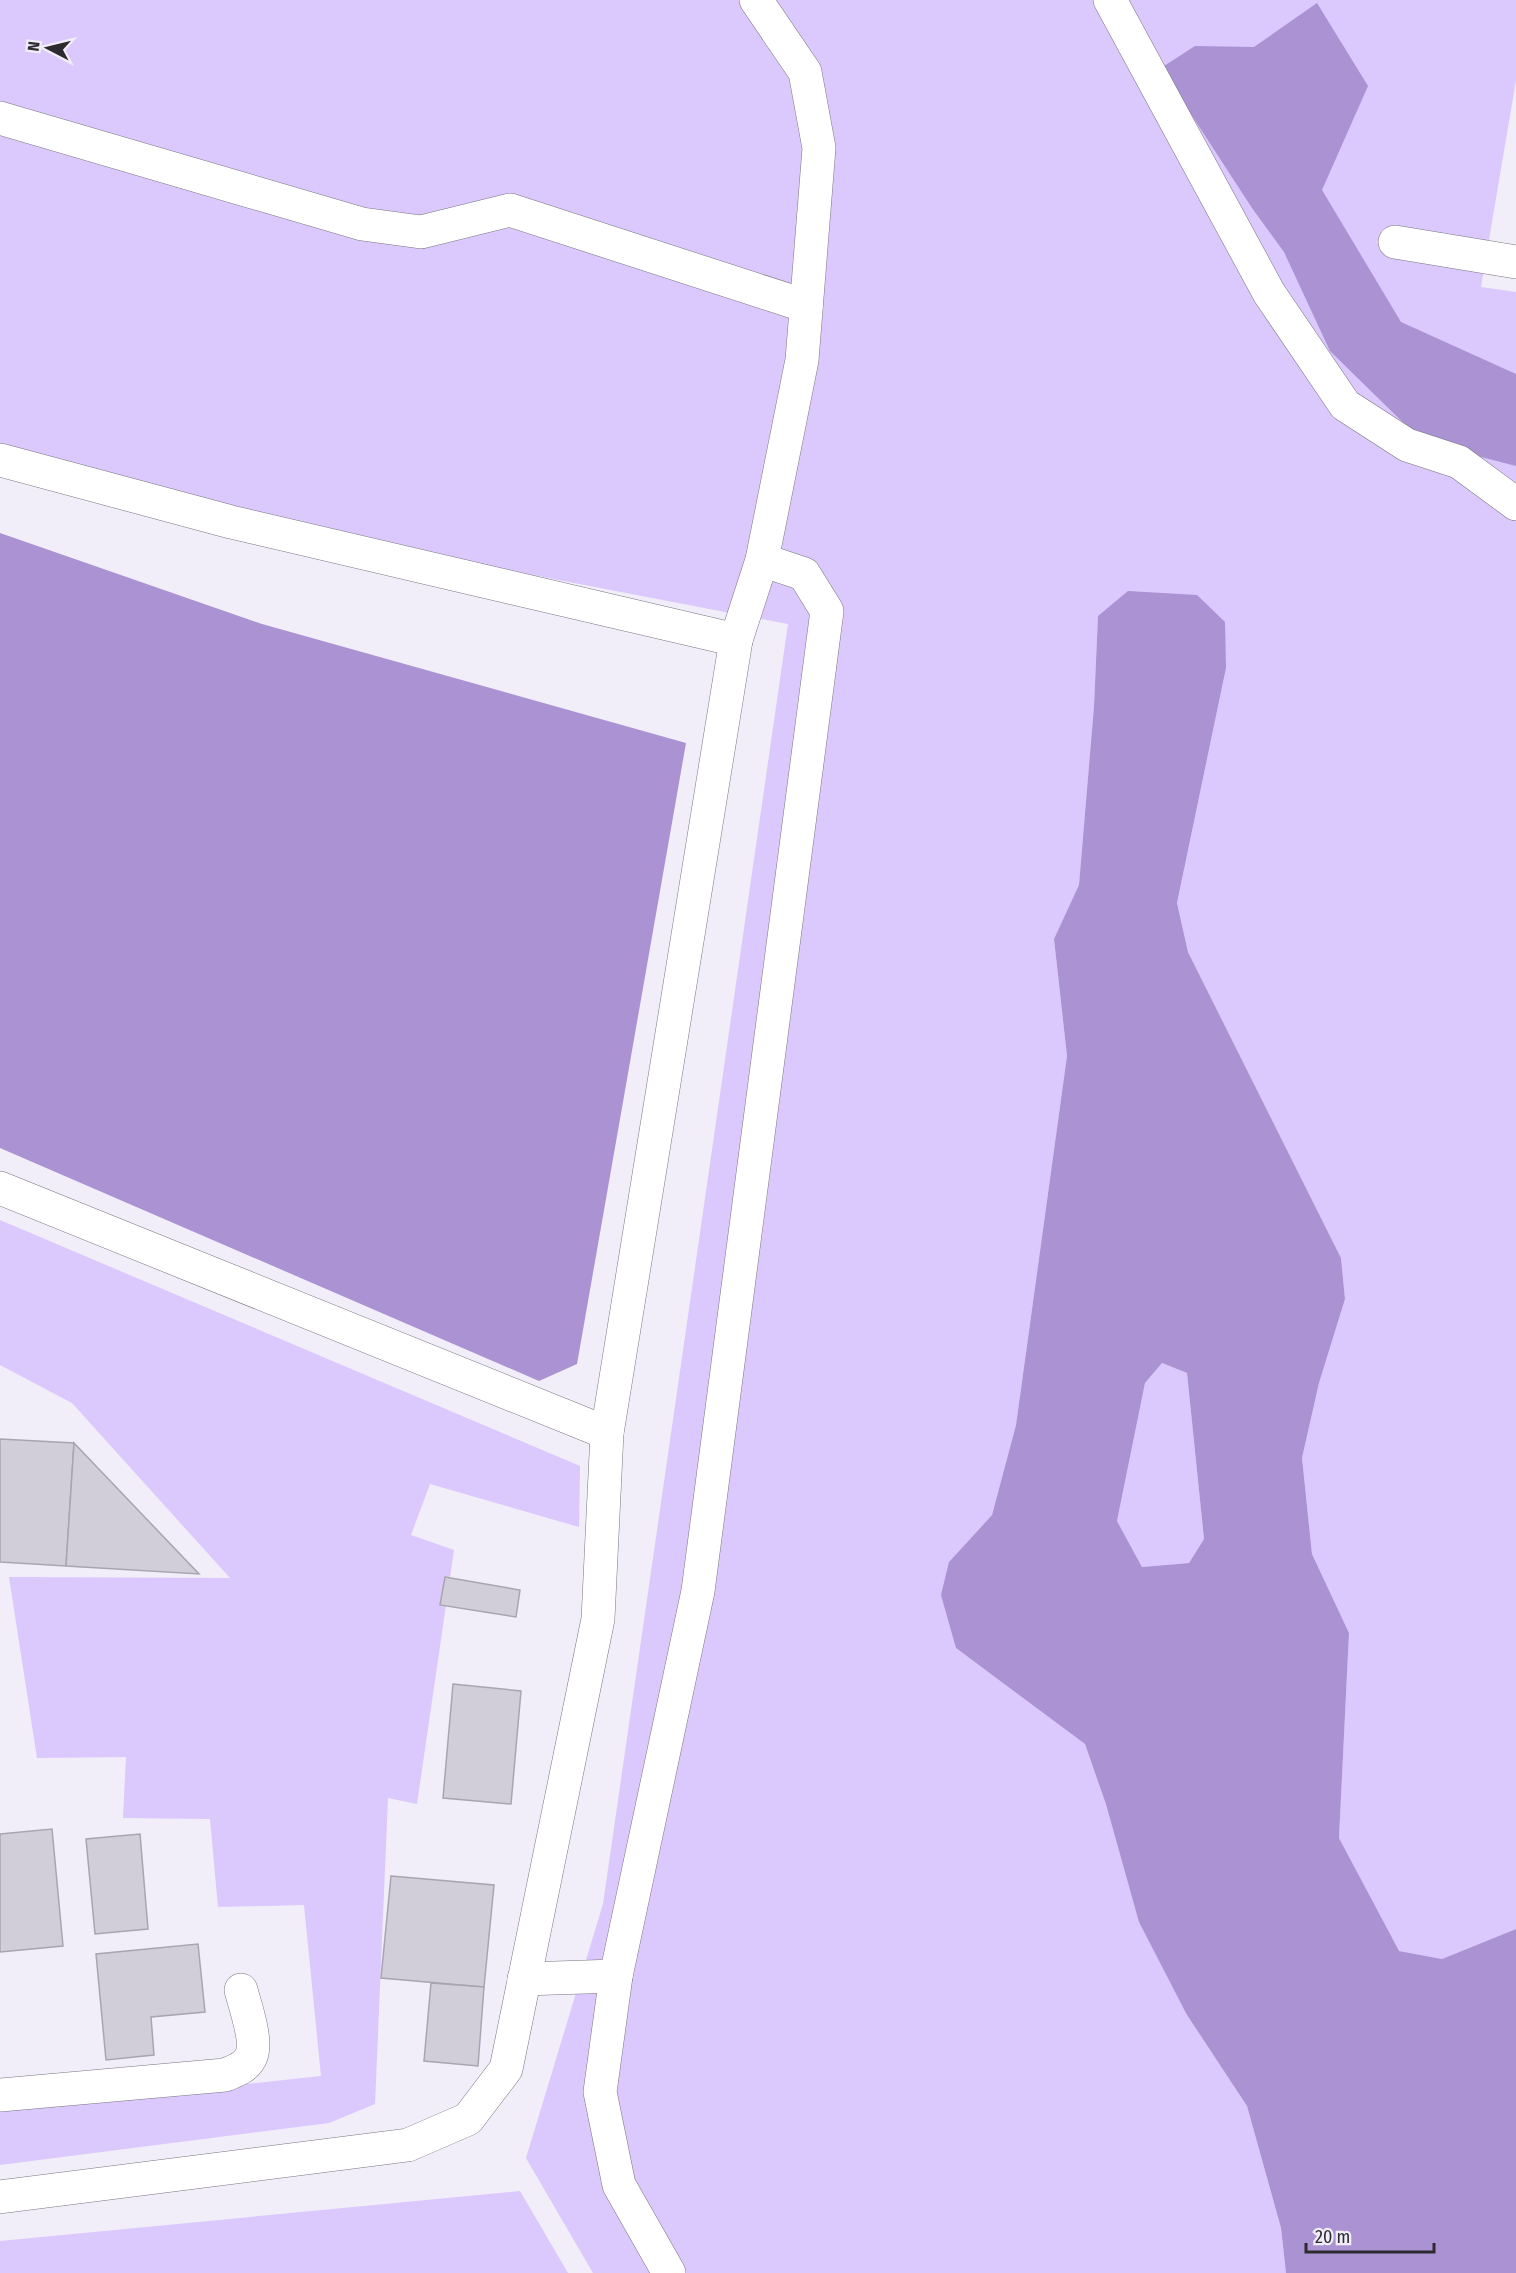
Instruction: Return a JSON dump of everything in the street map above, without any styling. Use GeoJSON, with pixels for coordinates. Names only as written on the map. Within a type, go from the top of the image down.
{"type":"FeatureCollection","features":[{"type":"Feature","properties":{"kind":"street"},"geometry":{"type":"LineString","coordinates":[[0,2197],[408,2145],[468,2119],[506,2069],[598,1619],[607,1433],[736,640],[762,560],[802,360],[819,148],[805,72],[756,0]]}},
{"type":"Feature","properties":{"kind":"street"},"geometry":{"type":"LineString","coordinates":[[1110,0],[1269,293],[1345,405],[1407,445],[1458,462],[1516,504]]}},
{"type":"Feature","properties":{"kind":"street"},"geometry":{"type":"LineString","coordinates":[[0,118],[362,225],[421,232],[510,210],[806,306]]}},
{"type":"Feature","properties":{"kind":"street"},"geometry":{"type":"LineString","coordinates":[[1395,242],[1516,262]]}},
{"type":"Feature","properties":{"kind":"street"},"geometry":{"type":"LineString","coordinates":[[0,460],[231,522],[736,640]]}},
{"type":"Feature","properties":{"kind":"street"},"geometry":{"type":"LineString","coordinates":[[669,2273],[619,2185],[600,2092],[616,1976],[698,1591],[827,611],[804,574],[762,560]]}},
{"type":"Feature","properties":{"kind":"street"},"geometry":{"type":"LineString","coordinates":[[0,1188],[607,1433]]}},
{"type":"Feature","properties":{"kind":"street"},"geometry":{"type":"LineString","coordinates":[[524,1979],[616,1976]]}},
{"type":"Feature","properties":{"kind":"street"},"geometry":{"type":"LineString","coordinates":[[0,2095],[225,2075],[242,2068],[251,2058],[254,2040],[241,1990]]}},
{"type":"Feature","properties":{"kind":"shaded area"},"geometry":{"type":"Polygon","coordinates":[[[0,0],[1516,0],[1516,80],[1481,287],[1516,292],[1516,1929],[1442,1959],[1398,1951],[1339,1838],[1349,1633],[1312,1554],[1302,1458],[1319,1383],[1345,1299],[1341,1258],[1188,952],[1177,903],[1226,668],[1098,616],[1094,706],[1079,886],[1054,939],[1067,1056],[1016,1425],[992,1515],[949,1562],[956,1648],[1085,1744],[1187,2015],[1247,2106],[1281,2228],[1286,2273],[593,2273],[526,2158],[603,1904],[788,624],[188,509],[0,454],[0,0]]]}},
{"type":"Feature","properties":{"kind":"shaded area"},"geometry":{"type":"Polygon","coordinates":[[[1317,3],[1368,86],[1322,190],[1401,322],[1516,374],[1516,466],[1423,442],[1330,351],[1284,252],[1252,208],[1161,68],[1195,46],[1254,47],[1317,3]]]}},
{"type":"Feature","properties":{"kind":"shaded area"},"geometry":{"type":"Polygon","coordinates":[[[0,533],[262,624],[686,743],[577,1364],[539,1381],[0,1148],[0,533]]]}},
{"type":"Feature","properties":{"kind":"shaded area"},"geometry":{"type":"Polygon","coordinates":[[[1128,591],[1197,595],[1225,622],[1226,668],[1177,903],[1188,952],[1341,1258],[1345,1299],[1319,1383],[1302,1458],[1312,1554],[1349,1633],[1339,1838],[1399,1951],[1442,1959],[1516,1929],[1516,2273],[1286,2273],[1281,2228],[1247,2106],[1187,2015],[1139,1922],[1106,1804],[1085,1744],[956,1648],[941,1595],[949,1562],[992,1515],[1016,1425],[1067,1056],[1054,939],[1079,885],[1094,706],[1098,616],[1128,591]],[[1162,1363],[1145,1383],[1117,1521],[1142,1567],[1189,1563],[1204,1539],[1187,1373],[1162,1363]]]}},
{"type":"Feature","properties":{"kind":"shaded area"},"geometry":{"type":"Polygon","coordinates":[[[0,1220],[580,1466],[579,1527],[430,1484],[411,1535],[454,1550],[417,1804],[388,1798],[375,2104],[329,2123],[0,2165],[0,2111],[321,2076],[304,1905],[218,1907],[210,1819],[123,1818],[126,1757],[37,1758],[9,1577],[230,1578],[72,1403],[0,1365],[0,1220]]]}},
{"type":"Feature","properties":{"kind":"shaded area"},"geometry":{"type":"Polygon","coordinates":[[[1162,1363],[1187,1373],[1204,1539],[1189,1563],[1142,1567],[1117,1521],[1145,1383],[1162,1363]]]}},
{"type":"Feature","properties":{"kind":"shaded area"},"geometry":{"type":"Polygon","coordinates":[[[520,2191],[568,2273],[0,2273],[0,2241],[520,2191]]]}},
{"type":"Feature","properties":{"kind":"building"},"geometry":{"type":"Polygon","coordinates":[[[0,1439],[74,1443],[66,1566],[0,1562],[0,1439]]]}},
{"type":"Feature","properties":{"kind":"building"},"geometry":{"type":"Polygon","coordinates":[[[74,1443],[199,1574],[66,1566],[74,1443]]]}},
{"type":"Feature","properties":{"kind":"building"},"geometry":{"type":"Polygon","coordinates":[[[445,1577],[520,1590],[516,1617],[440,1605],[445,1577]]]}},
{"type":"Feature","properties":{"kind":"building"},"geometry":{"type":"Polygon","coordinates":[[[453,1684],[521,1691],[511,1804],[443,1798],[453,1684]]]}},
{"type":"Feature","properties":{"kind":"building"},"geometry":{"type":"Polygon","coordinates":[[[52,1829],[63,1946],[0,1952],[0,1834],[52,1829]]]}},
{"type":"Feature","properties":{"kind":"building"},"geometry":{"type":"Polygon","coordinates":[[[140,1834],[148,1929],[95,1934],[86,1839],[140,1834]]]}},
{"type":"Feature","properties":{"kind":"building"},"geometry":{"type":"Polygon","coordinates":[[[391,1876],[494,1885],[484,1987],[381,1978],[391,1876]]]}},
{"type":"Feature","properties":{"kind":"building"},"geometry":{"type":"Polygon","coordinates":[[[198,1944],[205,2012],[151,2017],[154,2055],[106,2060],[96,1954],[198,1944]]]}},
{"type":"Feature","properties":{"kind":"building"},"geometry":{"type":"Polygon","coordinates":[[[431,1983],[484,1987],[478,2066],[424,2061],[431,1983]]]}}]}
